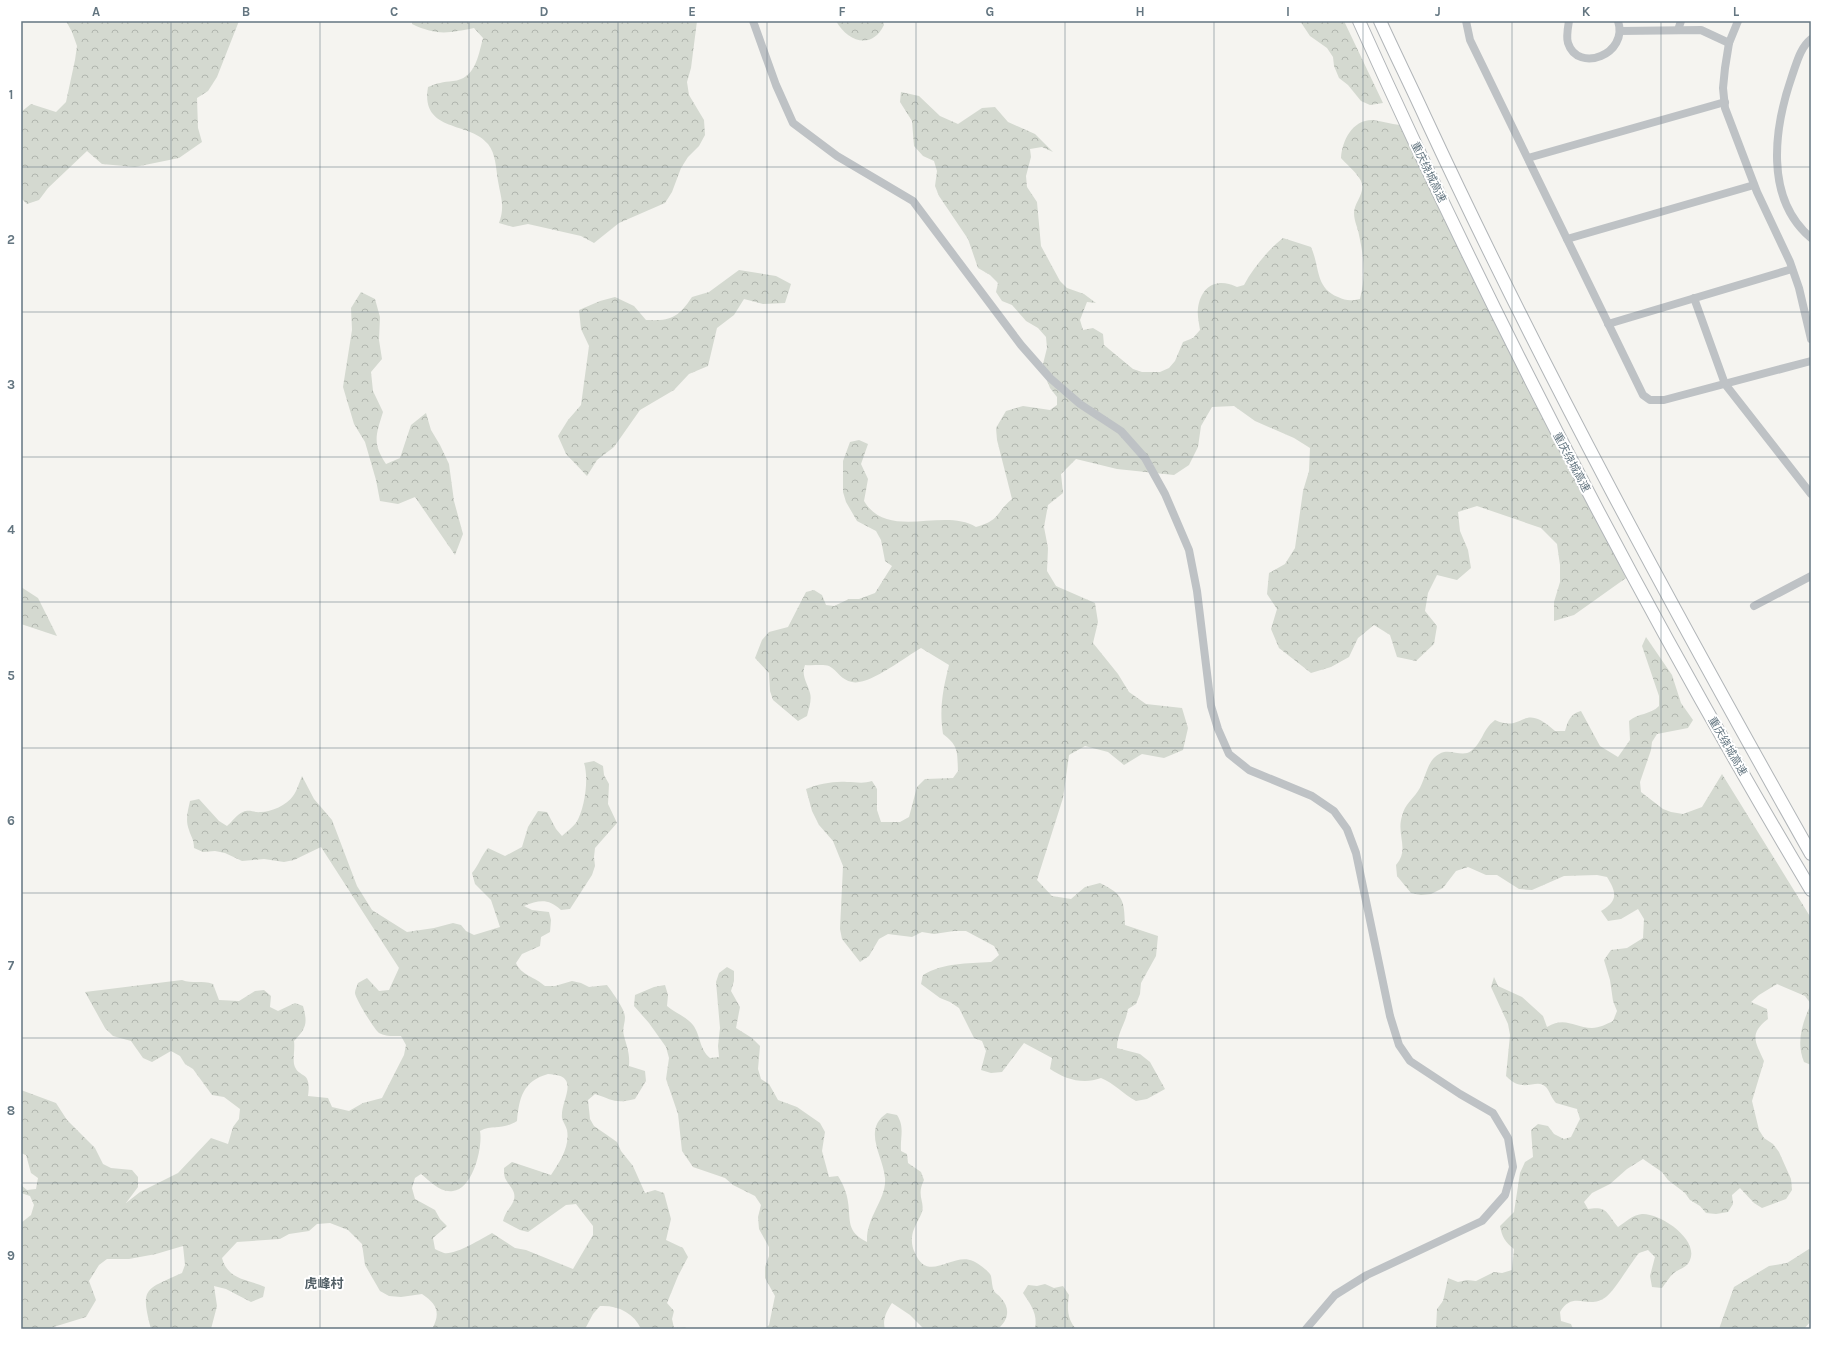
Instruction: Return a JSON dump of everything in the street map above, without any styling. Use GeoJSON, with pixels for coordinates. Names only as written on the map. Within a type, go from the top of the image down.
{"type":"FeatureCollection","features":[{"type":"Feature","properties":{"kind":"highway","name":"重庆绕城高速"},"geometry":{"type":"LineString","coordinates":[[1359,21],[1457,231],[1543,406],[1622,557],[1690,682],[1811,890]]}},
{"type":"Feature","properties":{"kind":"highway","name":"重庆绕城高速"},"geometry":{"type":"LineString","coordinates":[[1380,21],[1474,222],[1561,398],[1704,665],[1811,854]]}},
{"type":"Feature","properties":{"kind":"street"},"geometry":{"type":"LineString","coordinates":[[753,21],[776,85],[793,123],[836,156],[913,201],[1021,345],[1050,378],[1080,404],[1121,431],[1145,458],[1165,494],[1189,550],[1197,591],[1210,706],[1229,754],[1249,770],[1312,796],[1334,811],[1347,829],[1356,853],[1390,1016],[1399,1045],[1410,1061],[1460,1094],[1493,1113],[1508,1138],[1513,1168],[1505,1195],[1482,1221],[1367,1275],[1335,1295],[1306,1329]]}},
{"type":"Feature","properties":{"kind":"street"},"geometry":{"type":"LineString","coordinates":[[1466,21],[1470,40],[1643,395],[1650,400],[1664,400],[1811,361]]}},
{"type":"Feature","properties":{"kind":"street"},"geometry":{"type":"LineString","coordinates":[[1568,21],[1568,43],[1575,53],[1585,58],[1599,58],[1614,47],[1620,31],[1618,21]]}},
{"type":"Feature","properties":{"kind":"street"},"geometry":{"type":"LineString","coordinates":[[1678,30],[1681,21]]}},
{"type":"Feature","properties":{"kind":"street"},"geometry":{"type":"LineString","coordinates":[[1738,21],[1729,43],[1723,88],[1724,102],[1732,131],[1754,185],[1792,269],[1811,339]]}},
{"type":"Feature","properties":{"kind":"street"},"geometry":{"type":"LineString","coordinates":[[1620,31],[1701,30],[1729,43]]}},
{"type":"Feature","properties":{"kind":"street"},"geometry":{"type":"LineString","coordinates":[[1811,39],[1803,45],[1786,93],[1776,155],[1780,187],[1789,210],[1802,231],[1811,238]]}},
{"type":"Feature","properties":{"kind":"street"},"geometry":{"type":"LineString","coordinates":[[1528,158],[1724,102]]}},
{"type":"Feature","properties":{"kind":"street"},"geometry":{"type":"LineString","coordinates":[[1567,239],[1754,185]]}},
{"type":"Feature","properties":{"kind":"street"},"geometry":{"type":"LineString","coordinates":[[1608,324],[1792,269]]}},
{"type":"Feature","properties":{"kind":"street"},"geometry":{"type":"LineString","coordinates":[[1694,298],[1725,384],[1811,494]]}},
{"type":"Feature","properties":{"kind":"street"},"geometry":{"type":"LineString","coordinates":[[1754,606],[1811,576]]}},
{"type":"Feature","properties":{"kind":"green space"},"geometry":{"type":"Polygon","coordinates":[[[66,21],[239,21],[217,77],[208,91],[197,98],[198,128],[202,142],[179,158],[135,167],[102,164],[87,151],[48,188],[39,200],[27,204],[21,198],[21,112],[31,104],[56,112],[66,102],[77,46],[66,21]]]}},
{"type":"Feature","properties":{"kind":"green space"},"geometry":{"type":"Polygon","coordinates":[[[412,21],[697,21],[691,68],[687,82],[689,95],[704,120],[705,135],[699,146],[688,157],[681,168],[672,192],[665,203],[619,223],[594,243],[581,236],[528,224],[513,227],[499,223],[502,212],[502,202],[491,148],[480,137],[439,119],[431,112],[428,102],[428,87],[460,79],[471,72],[477,59],[483,38],[474,28],[450,32],[436,32],[412,24],[412,21]]]}},
{"type":"Feature","properties":{"kind":"green space"},"geometry":{"type":"Polygon","coordinates":[[[836,21],[883,21],[884,25],[879,33],[873,38],[860,40],[847,34],[836,21]]]}},
{"type":"Feature","properties":{"kind":"green space"},"geometry":{"type":"Polygon","coordinates":[[[1300,21],[1344,21],[1383,103],[1370,105],[1361,101],[1348,85],[1339,78],[1334,66],[1333,57],[1327,48],[1310,36],[1300,21]]]}},
{"type":"Feature","properties":{"kind":"green space"},"geometry":{"type":"Polygon","coordinates":[[[901,92],[919,96],[940,116],[958,124],[982,108],[995,107],[1008,122],[1035,134],[1053,152],[1042,147],[1030,149],[1031,157],[1026,176],[1027,187],[1037,202],[1041,246],[1060,281],[1067,288],[1084,294],[1096,303],[1087,302],[1080,320],[1083,330],[1093,328],[1103,334],[1104,345],[1133,369],[1142,372],[1160,372],[1169,368],[1175,361],[1183,342],[1193,338],[1200,330],[1198,308],[1200,300],[1206,289],[1217,283],[1230,284],[1237,287],[1244,285],[1261,260],[1283,238],[1311,247],[1319,276],[1325,288],[1331,293],[1346,300],[1360,299],[1364,275],[1363,259],[1354,209],[1362,192],[1362,184],[1356,174],[1341,158],[1343,145],[1349,133],[1365,121],[1372,120],[1400,125],[1626,578],[1574,615],[1554,621],[1554,602],[1560,582],[1560,565],[1557,544],[1541,528],[1477,506],[1458,512],[1460,531],[1468,550],[1471,568],[1457,580],[1437,575],[1428,593],[1425,611],[1437,626],[1434,644],[1416,661],[1397,657],[1390,635],[1374,625],[1358,638],[1349,657],[1331,667],[1311,673],[1279,648],[1271,629],[1277,609],[1267,594],[1269,573],[1285,564],[1295,548],[1303,491],[1309,471],[1310,448],[1294,438],[1255,421],[1234,406],[1212,407],[1201,426],[1198,447],[1189,465],[1174,475],[1117,469],[1076,459],[1061,474],[1063,493],[1048,505],[1044,527],[1048,548],[1047,571],[1056,586],[1095,603],[1098,622],[1093,643],[1118,674],[1129,692],[1146,704],[1182,708],[1188,728],[1183,750],[1164,758],[1142,754],[1124,765],[1108,752],[1085,746],[1069,755],[1063,798],[1037,880],[1052,896],[1071,899],[1085,887],[1100,883],[1114,891],[1121,899],[1124,910],[1125,925],[1158,936],[1156,956],[1141,983],[1140,994],[1136,1004],[1128,1009],[1117,1043],[1117,1048],[1140,1054],[1150,1062],[1165,1089],[1147,1099],[1136,1101],[1101,1078],[1081,1081],[1062,1076],[1050,1069],[1052,1058],[1024,1043],[1002,1072],[991,1073],[981,1070],[986,1051],[982,1041],[974,1038],[959,1008],[940,998],[921,984],[923,975],[939,968],[956,964],[991,962],[999,955],[994,946],[966,931],[934,934],[922,932],[912,937],[888,934],[879,939],[869,956],[860,962],[842,939],[840,929],[843,866],[833,841],[819,825],[812,811],[806,789],[831,782],[863,783],[872,781],[877,789],[877,810],[881,822],[900,822],[909,817],[917,787],[925,779],[953,778],[958,771],[955,746],[943,734],[941,716],[942,699],[949,665],[921,648],[887,670],[868,680],[852,682],[842,677],[829,666],[805,665],[804,676],[811,696],[807,716],[798,721],[773,700],[770,691],[769,673],[755,658],[762,640],[769,632],[788,627],[806,592],[814,590],[822,595],[826,605],[834,606],[849,599],[859,599],[875,593],[892,566],[885,561],[881,540],[876,531],[857,521],[846,502],[843,492],[843,461],[850,442],[859,440],[868,444],[861,464],[868,479],[864,501],[874,513],[887,519],[901,522],[948,520],[963,522],[976,527],[994,519],[1012,499],[997,440],[996,428],[1006,411],[1023,406],[1050,410],[1057,405],[1057,397],[1050,388],[1042,368],[1047,348],[1046,337],[1038,328],[1026,321],[1012,305],[1002,301],[996,292],[998,283],[990,275],[978,268],[968,239],[939,196],[935,186],[937,171],[934,161],[923,156],[914,146],[912,121],[900,102],[901,92]]]}},
{"type":"Feature","properties":{"kind":"green space"},"geometry":{"type":"Polygon","coordinates":[[[739,270],[776,276],[791,284],[785,303],[763,304],[744,299],[734,315],[717,328],[708,366],[689,374],[674,390],[640,410],[614,447],[597,460],[587,476],[566,454],[558,436],[568,420],[581,405],[589,346],[581,329],[579,310],[600,301],[615,297],[634,306],[646,320],[668,319],[678,314],[692,297],[709,292],[739,270]]]}},
{"type":"Feature","properties":{"kind":"green space"},"geometry":{"type":"Polygon","coordinates":[[[361,292],[375,299],[380,317],[379,340],[382,359],[371,372],[373,391],[383,412],[377,433],[377,444],[379,450],[386,464],[400,458],[411,425],[426,413],[431,430],[449,464],[454,501],[463,534],[455,555],[415,497],[398,504],[380,501],[376,480],[365,442],[354,424],[343,387],[352,330],[351,308],[361,292]]]}},
{"type":"Feature","properties":{"kind":"green space"},"geometry":{"type":"Polygon","coordinates":[[[21,587],[38,598],[57,636],[21,624],[21,587]]]}},
{"type":"Feature","properties":{"kind":"green space"},"geometry":{"type":"Polygon","coordinates":[[[1646,637],[1672,675],[1681,703],[1693,720],[1688,728],[1657,734],[1652,742],[1651,750],[1640,782],[1641,792],[1663,809],[1683,814],[1702,807],[1722,774],[1811,918],[1811,1004],[1805,996],[1777,984],[1759,995],[1751,1002],[1767,1009],[1768,1019],[1758,1029],[1756,1034],[1756,1044],[1764,1061],[1752,1101],[1759,1130],[1764,1138],[1773,1144],[1779,1152],[1791,1179],[1792,1190],[1786,1199],[1762,1208],[1754,1203],[1740,1188],[1732,1195],[1733,1204],[1728,1212],[1716,1214],[1706,1213],[1700,1206],[1690,1200],[1685,1193],[1668,1180],[1662,1172],[1643,1159],[1627,1169],[1610,1184],[1592,1193],[1584,1202],[1588,1209],[1595,1208],[1606,1212],[1618,1227],[1635,1216],[1642,1214],[1650,1215],[1667,1223],[1684,1236],[1689,1244],[1691,1252],[1689,1263],[1676,1271],[1662,1288],[1652,1287],[1650,1276],[1655,1257],[1648,1250],[1639,1253],[1614,1289],[1606,1297],[1599,1301],[1576,1301],[1565,1305],[1560,1312],[1561,1321],[1571,1324],[1573,1329],[1436,1329],[1437,1309],[1443,1301],[1448,1278],[1458,1282],[1467,1280],[1476,1281],[1494,1272],[1502,1273],[1512,1270],[1514,1249],[1504,1239],[1500,1226],[1514,1212],[1520,1173],[1525,1162],[1533,1157],[1531,1130],[1538,1124],[1548,1126],[1554,1134],[1564,1139],[1571,1137],[1580,1119],[1577,1109],[1556,1103],[1547,1088],[1542,1084],[1518,1084],[1512,1082],[1506,1076],[1510,1035],[1508,1024],[1491,987],[1494,977],[1498,986],[1522,997],[1543,1016],[1547,1027],[1565,1022],[1586,1028],[1603,1026],[1613,1021],[1617,1011],[1613,1001],[1610,980],[1604,960],[1611,950],[1627,948],[1643,938],[1644,919],[1638,909],[1621,919],[1608,921],[1601,911],[1611,904],[1614,892],[1607,877],[1597,875],[1564,876],[1532,890],[1519,889],[1497,875],[1486,875],[1468,867],[1456,871],[1443,888],[1431,894],[1421,895],[1411,893],[1397,876],[1396,865],[1402,853],[1400,829],[1403,812],[1421,786],[1430,763],[1434,758],[1444,752],[1468,753],[1478,744],[1487,728],[1495,720],[1505,723],[1512,723],[1524,719],[1536,718],[1544,722],[1555,731],[1565,731],[1570,718],[1577,712],[1581,711],[1600,746],[1618,757],[1630,740],[1629,721],[1652,711],[1659,706],[1659,696],[1642,646],[1646,637]]]}},
{"type":"Feature","properties":{"kind":"green space"},"geometry":{"type":"Polygon","coordinates":[[[594,761],[603,766],[604,775],[609,784],[608,804],[617,823],[595,848],[595,866],[592,875],[570,909],[561,910],[552,903],[543,901],[534,902],[524,906],[532,910],[549,912],[551,920],[550,932],[541,937],[540,946],[522,954],[516,963],[521,970],[545,986],[555,986],[572,981],[589,987],[607,985],[623,1010],[625,1017],[623,1033],[629,1054],[629,1066],[645,1071],[646,1081],[635,1099],[623,1101],[610,1100],[595,1094],[588,1100],[590,1119],[594,1126],[617,1142],[621,1151],[633,1166],[645,1193],[655,1190],[664,1193],[671,1219],[666,1240],[683,1248],[688,1257],[678,1276],[667,1303],[674,1311],[672,1319],[674,1328],[685,1327],[687,1329],[641,1329],[630,1314],[625,1311],[613,1307],[600,1306],[593,1314],[585,1329],[432,1329],[437,1314],[431,1301],[422,1294],[401,1297],[389,1296],[380,1291],[365,1265],[362,1244],[348,1230],[330,1223],[317,1224],[309,1231],[289,1234],[280,1239],[237,1242],[222,1258],[225,1265],[233,1275],[265,1287],[263,1297],[251,1302],[226,1289],[214,1286],[217,1306],[211,1329],[151,1329],[146,1305],[146,1297],[148,1292],[153,1287],[182,1273],[185,1265],[183,1246],[156,1254],[129,1259],[107,1259],[99,1265],[89,1281],[96,1300],[86,1317],[47,1329],[21,1329],[21,1223],[31,1215],[34,1205],[30,1196],[21,1193],[21,1185],[27,1190],[36,1189],[38,1178],[31,1173],[26,1155],[21,1153],[21,1090],[56,1103],[67,1120],[95,1148],[103,1164],[111,1168],[132,1170],[138,1177],[138,1187],[126,1203],[140,1192],[178,1173],[211,1138],[228,1144],[233,1127],[239,1119],[240,1109],[224,1097],[212,1095],[193,1069],[185,1064],[180,1056],[171,1051],[152,1062],[143,1058],[131,1041],[113,1036],[105,1028],[85,992],[182,980],[213,984],[219,1000],[239,1001],[255,991],[264,990],[271,996],[270,1007],[278,1011],[295,1003],[303,1006],[306,1022],[301,1033],[294,1041],[294,1064],[296,1069],[308,1081],[308,1096],[328,1098],[332,1107],[349,1111],[363,1103],[382,1098],[404,1055],[406,1045],[401,1036],[387,1036],[379,1033],[365,1013],[355,993],[358,983],[367,978],[379,991],[389,990],[399,968],[321,847],[294,860],[284,862],[264,859],[242,861],[225,853],[215,851],[203,852],[194,848],[187,823],[190,801],[199,799],[219,821],[227,826],[243,812],[265,812],[283,805],[294,794],[302,776],[314,799],[332,820],[357,886],[372,910],[407,932],[434,928],[453,923],[461,925],[466,931],[474,935],[500,927],[491,900],[475,884],[472,873],[484,854],[488,848],[505,856],[522,847],[528,827],[538,811],[547,812],[556,829],[562,836],[571,828],[579,817],[584,802],[586,777],[584,763],[594,761]],[[548,1074],[533,1081],[528,1086],[521,1098],[517,1121],[506,1126],[489,1128],[480,1131],[480,1147],[475,1166],[466,1183],[460,1189],[453,1191],[444,1190],[436,1186],[421,1174],[415,1178],[412,1188],[415,1199],[435,1210],[440,1219],[447,1226],[433,1238],[435,1249],[444,1253],[455,1252],[492,1233],[515,1248],[526,1250],[573,1269],[593,1235],[593,1226],[576,1204],[566,1205],[528,1232],[520,1230],[503,1221],[514,1200],[514,1193],[505,1178],[504,1168],[512,1162],[551,1175],[564,1154],[568,1136],[562,1118],[562,1111],[567,1084],[565,1079],[559,1075],[548,1074]]]}},
{"type":"Feature","properties":{"kind":"green space"},"geometry":{"type":"Polygon","coordinates":[[[727,967],[734,971],[734,981],[731,991],[740,1007],[736,1028],[752,1038],[760,1046],[758,1069],[761,1079],[769,1084],[778,1100],[797,1107],[820,1123],[825,1132],[822,1151],[829,1177],[838,1176],[843,1185],[846,1192],[850,1221],[853,1230],[860,1238],[867,1242],[870,1224],[885,1186],[885,1178],[876,1143],[876,1127],[887,1113],[897,1115],[902,1128],[901,1151],[907,1154],[908,1163],[921,1172],[924,1180],[921,1190],[923,1208],[912,1235],[914,1250],[920,1262],[927,1266],[934,1267],[965,1259],[975,1262],[986,1270],[991,1276],[994,1291],[1004,1302],[1007,1310],[1006,1318],[998,1329],[924,1329],[910,1315],[892,1303],[885,1318],[885,1329],[765,1329],[769,1325],[775,1296],[765,1278],[765,1267],[769,1256],[769,1247],[759,1229],[758,1217],[761,1205],[755,1196],[733,1185],[725,1178],[693,1167],[682,1151],[678,1114],[666,1079],[669,1058],[666,1047],[649,1023],[634,1006],[635,995],[654,987],[665,985],[668,995],[667,1006],[693,1025],[696,1029],[704,1051],[710,1058],[719,1057],[718,1046],[720,1028],[716,982],[719,973],[727,967]]]}},
{"type":"Feature","properties":{"kind":"green space"},"geometry":{"type":"Polygon","coordinates":[[[1811,1004],[1811,1065],[1804,1062],[1800,1048],[1800,1040],[1805,1018],[1811,1004]]]}},
{"type":"Feature","properties":{"kind":"green space"},"geometry":{"type":"Polygon","coordinates":[[[1811,1249],[1811,1321],[1804,1329],[1719,1329],[1734,1287],[1769,1266],[1787,1263],[1811,1249]]]}},
{"type":"Feature","properties":{"kind":"green space"},"geometry":{"type":"Polygon","coordinates":[[[1045,1284],[1054,1288],[1063,1286],[1069,1295],[1069,1317],[1076,1329],[1035,1329],[1035,1314],[1023,1293],[1028,1285],[1037,1286],[1045,1284]]]}},
{"type":"Feature","properties":{"kind":"district","name":"虎峰村"},"geometry":{"type":"Point","coordinates":[324,1283]}}]}
